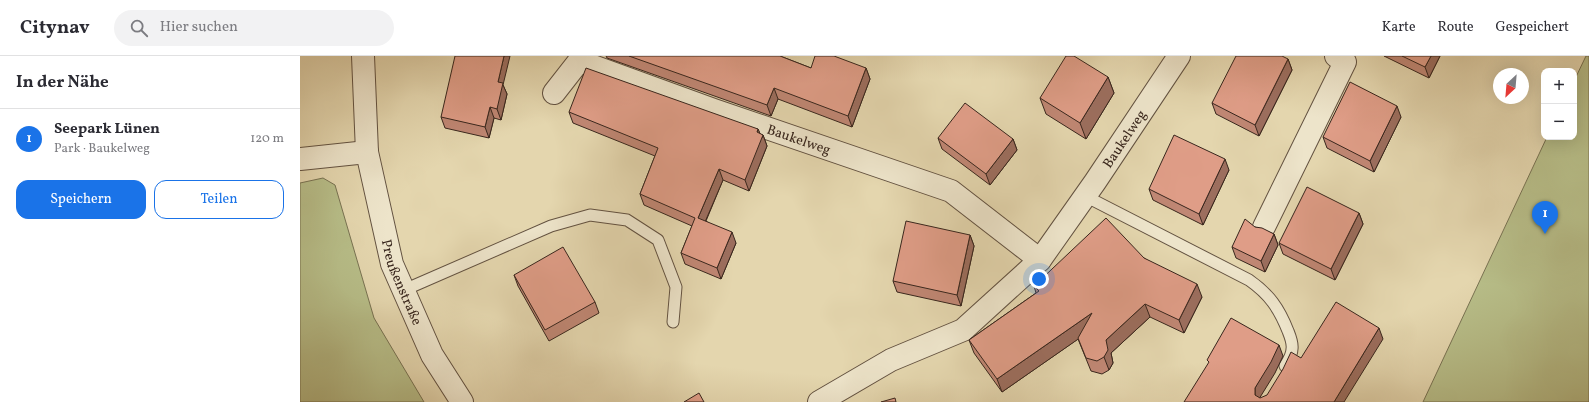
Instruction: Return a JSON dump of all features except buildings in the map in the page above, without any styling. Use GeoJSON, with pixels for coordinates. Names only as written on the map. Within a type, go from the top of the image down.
{"type":"FeatureCollection","features":[{"type":"Feature","properties":{"kind":"street","name":"Preußenstraße"},"geometry":{"type":"LineString","coordinates":[[363,56],[366,152],[392,264],[432,355],[462,402]]}},
{"type":"Feature","properties":{"kind":"street","name":"Baukelweg"},"geometry":{"type":"LineString","coordinates":[[819,402],[891,360],[963,330],[1040,260],[1179,56]]}},
{"type":"Feature","properties":{"kind":"street"},"geometry":{"type":"LineString","coordinates":[[1264,227],[1345,62],[1336,56]]}},
{"type":"Feature","properties":{"kind":"street","name":"Baukelweg"},"geometry":{"type":"LineString","coordinates":[[554,93],[579,61],[714,110],[951,191],[1040,260]]}},
{"type":"Feature","properties":{"kind":"street"},"geometry":{"type":"LineString","coordinates":[[300,159],[366,152]]}},
{"type":"Feature","properties":{"kind":"lane"},"geometry":{"type":"LineString","coordinates":[[1085,196],[1249,280],[1262,289],[1274,303],[1284,320],[1291,341],[1292,349],[1289,359],[1280,377]]}},
{"type":"Feature","properties":{"kind":"lane"},"geometry":{"type":"LineString","coordinates":[[404,290],[551,226],[590,215],[626,220],[658,240],[676,287],[673,322]]}},
{"type":"Feature","properties":{"kind":"green space"},"geometry":{"type":"Polygon","coordinates":[[[1586,56],[1589,56],[1589,402],[1423,402],[1546,140],[1577,140],[1577,75],[1586,56]]]}},
{"type":"Feature","properties":{"kind":"green space"},"geometry":{"type":"Polygon","coordinates":[[[323,178],[335,185],[374,318],[424,402],[300,402],[300,183],[323,178]]]}},
{"type":"Feature","properties":{"kind":"place","name":"Seepark Lünen"},"geometry":{"type":"Point","coordinates":[1545,234]}}]}
